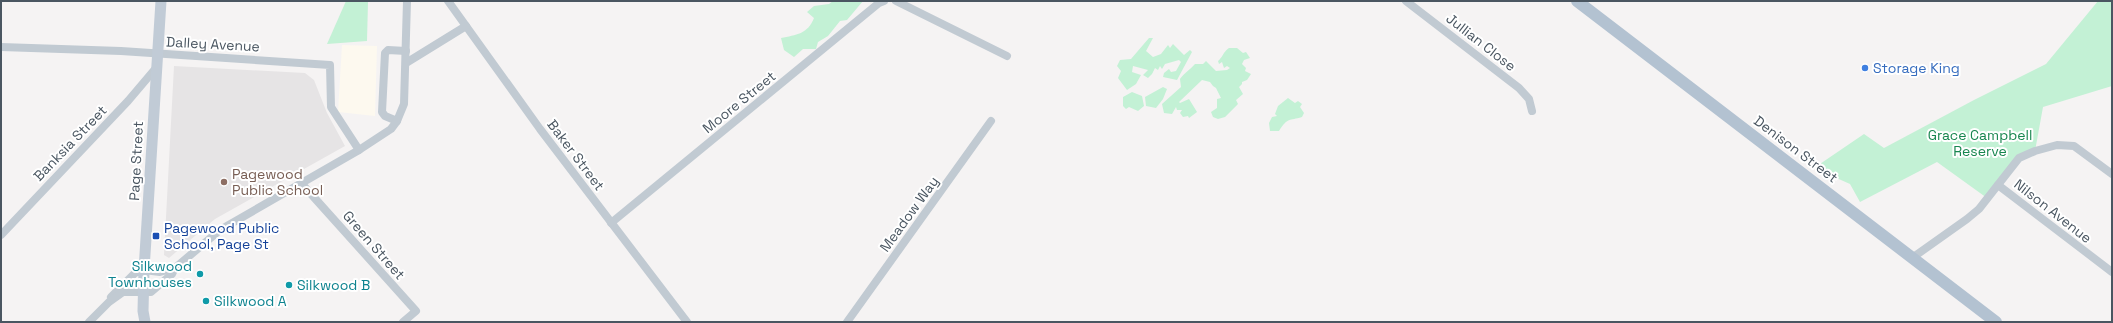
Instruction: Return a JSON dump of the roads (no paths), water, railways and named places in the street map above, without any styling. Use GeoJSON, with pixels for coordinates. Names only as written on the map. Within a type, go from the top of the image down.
{"type":"FeatureCollection","features":[{"type":"Feature","properties":{"kind":"main road","name":"Page Street"},"geometry":{"type":"LineString","coordinates":[[145,322],[143,293],[144,270],[161,1]]}},
{"type":"Feature","properties":{"kind":"main road","name":"Denison Street"},"geometry":{"type":"LineString","coordinates":[[1577,1],[1996,322]]}},
{"type":"Feature","properties":{"kind":"street"},"geometry":{"type":"LineString","coordinates":[[109,302],[128,291],[143,293],[151,292],[156,289],[172,274],[175,268],[220,230],[302,184],[390,130],[397,121],[404,104],[407,1]]}},
{"type":"Feature","properties":{"kind":"street","name":"Baker Street"},"geometry":{"type":"LineString","coordinates":[[448,1],[540,129],[686,322]]}},
{"type":"Feature","properties":{"kind":"street","name":"Moore Street"},"geometry":{"type":"LineString","coordinates":[[610,223],[879,3],[884,1]]}},
{"type":"Feature","properties":{"kind":"street"},"geometry":{"type":"LineString","coordinates":[[896,1],[1006,56]]}},
{"type":"Feature","properties":{"kind":"street","name":"Jullian Close"},"geometry":{"type":"LineString","coordinates":[[1406,1],[1519,88],[1529,99],[1532,111]]}},
{"type":"Feature","properties":{"kind":"street"},"geometry":{"type":"LineString","coordinates":[[406,63],[466,26]]}},
{"type":"Feature","properties":{"kind":"street","name":"Dalley Avenue"},"geometry":{"type":"LineString","coordinates":[[1,47],[330,64],[331,107],[359,150]]}},
{"type":"Feature","properties":{"kind":"street"},"geometry":{"type":"LineString","coordinates":[[397,121],[385,116],[382,112],[385,53],[388,50],[406,51]]}},
{"type":"Feature","properties":{"kind":"street","name":"Banksia Street"},"geometry":{"type":"LineString","coordinates":[[1,235],[132,97],[156,68]]}},
{"type":"Feature","properties":{"kind":"street","name":"Meadow Way"},"geometry":{"type":"LineString","coordinates":[[847,322],[991,121]]}},
{"type":"Feature","properties":{"kind":"street"},"geometry":{"type":"LineString","coordinates":[[1912,258],[1968,219],[1979,209],[2019,158],[2035,151],[2057,145],[2074,146],[2112,174]]}},
{"type":"Feature","properties":{"kind":"street","name":"Green Street"},"geometry":{"type":"LineString","coordinates":[[302,184],[416,312],[403,322]]}},
{"type":"Feature","properties":{"kind":"street","name":"Nilson Avenue"},"geometry":{"type":"LineString","coordinates":[[1998,185],[2112,272]]}},
{"type":"Feature","properties":{"kind":"street"},"geometry":{"type":"LineString","coordinates":[[89,322],[109,302],[116,291],[131,276],[144,270],[160,272],[175,268]]}},
{"type":"Feature","properties":{"kind":"place","name":"Storage King"},"geometry":{"type":"Point","coordinates":[1865,68]}},
{"type":"Feature","properties":{"kind":"place","name":"Pagewood Public School"},"geometry":{"type":"Point","coordinates":[224,182]}},
{"type":"Feature","properties":{"kind":"place","name":"Pagewood Public School, Page St"},"geometry":{"type":"Point","coordinates":[156,236]}},
{"type":"Feature","properties":{"kind":"place","name":"Silkwood Townhouses"},"geometry":{"type":"Point","coordinates":[200,274]}},
{"type":"Feature","properties":{"kind":"place","name":"Silkwood B"},"geometry":{"type":"Point","coordinates":[289,285]}},
{"type":"Feature","properties":{"kind":"place","name":"Silkwood A"},"geometry":{"type":"Point","coordinates":[206,301]}},
{"type":"Feature","properties":{"kind":"park label","name":"Grace Campbell Reserve"},"geometry":{"type":"Point","coordinates":[1980,144]}}]}
